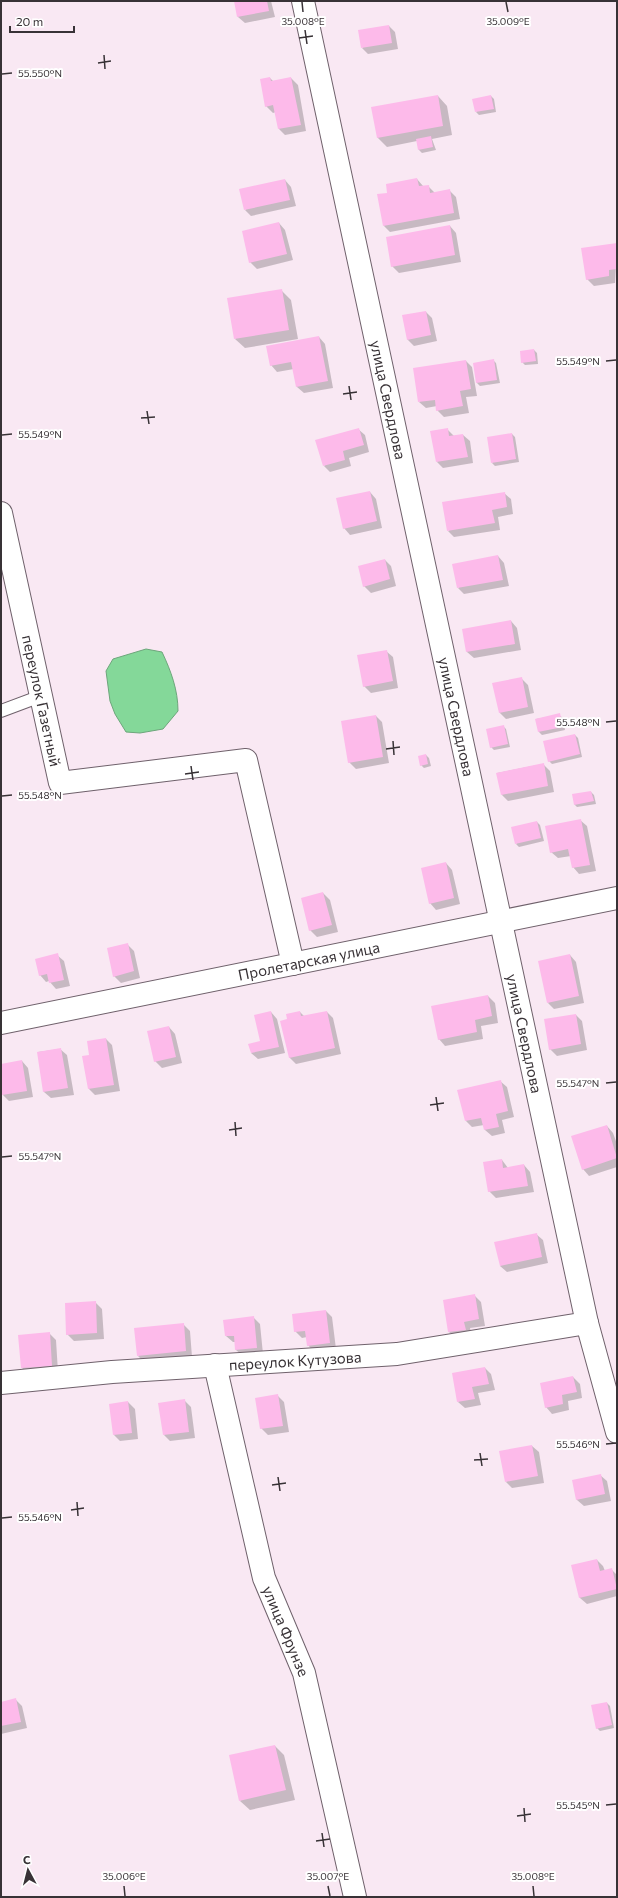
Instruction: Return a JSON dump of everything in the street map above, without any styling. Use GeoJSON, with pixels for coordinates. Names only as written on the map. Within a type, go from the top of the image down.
{"type":"FeatureCollection","features":[{"type":"Feature","properties":{"kind":"street","name":"улица Свердлова"},"geometry":{"type":"LineString","coordinates":[[302,1],[587,1323],[617,1432]]}},
{"type":"Feature","properties":{"kind":"street","name":"переулок Газетный"},"geometry":{"type":"LineString","coordinates":[[1,513],[60,783],[246,760],[293,964]]}},
{"type":"Feature","properties":{"kind":"street","name":"Пролетарская улица"},"geometry":{"type":"LineString","coordinates":[[1,1023],[617,898]]}},
{"type":"Feature","properties":{"kind":"street","name":"переулок Кутузова"},"geometry":{"type":"LineString","coordinates":[[1,1383],[112,1372],[397,1354],[587,1323]]}},
{"type":"Feature","properties":{"kind":"street","name":"улица Фрунзе"},"geometry":{"type":"LineString","coordinates":[[215,1365],[264,1578],[304,1673],[355,1897]]}},
{"type":"Feature","properties":{"kind":"lane"},"geometry":{"type":"LineString","coordinates":[[1,711],[41,696]]}},
{"type":"Feature","properties":{"kind":"shaded area"},"geometry":{"type":"Polygon","coordinates":[[[146,649],[162,652],[173,681],[177,696],[178,711],[163,729],[140,733],[126,732],[115,714],[110,701],[106,671],[113,659],[146,649]]]}},
{"type":"Feature","properties":{"kind":"building"},"geometry":{"type":"Polygon","coordinates":[[[234,1],[267,1],[269,11],[237,17],[234,1]]]}},
{"type":"Feature","properties":{"kind":"building"},"geometry":{"type":"Polygon","coordinates":[[[389,25],[392,43],[361,48],[358,30],[389,25]]]}},
{"type":"Feature","properties":{"kind":"building"},"geometry":{"type":"Polygon","coordinates":[[[270,77],[271,81],[291,77],[301,125],[278,129],[273,105],[265,107],[260,79],[270,77]]]}},
{"type":"Feature","properties":{"kind":"building"},"geometry":{"type":"Polygon","coordinates":[[[438,95],[443,126],[377,138],[371,107],[438,95]]]}},
{"type":"Feature","properties":{"kind":"building"},"geometry":{"type":"Polygon","coordinates":[[[491,95],[494,109],[475,112],[472,99],[491,95]]]}},
{"type":"Feature","properties":{"kind":"building"},"geometry":{"type":"Polygon","coordinates":[[[431,136],[433,147],[418,150],[416,139],[431,136]]]}},
{"type":"Feature","properties":{"kind":"building"},"geometry":{"type":"Polygon","coordinates":[[[417,178],[419,186],[429,185],[430,193],[450,189],[454,213],[383,226],[377,194],[387,193],[386,184],[417,178]]]}},
{"type":"Feature","properties":{"kind":"building"},"geometry":{"type":"Polygon","coordinates":[[[285,179],[290,200],[244,210],[239,189],[285,179]]]}},
{"type":"Feature","properties":{"kind":"building"},"geometry":{"type":"Polygon","coordinates":[[[279,222],[287,254],[249,263],[242,231],[279,222]]]}},
{"type":"Feature","properties":{"kind":"building"},"geometry":{"type":"Polygon","coordinates":[[[450,225],[455,255],[391,267],[386,237],[450,225]]]}},
{"type":"Feature","properties":{"kind":"building"},"geometry":{"type":"Polygon","coordinates":[[[617,243],[617,269],[609,270],[609,276],[586,280],[581,248],[617,243]]]}},
{"type":"Feature","properties":{"kind":"building"},"geometry":{"type":"Polygon","coordinates":[[[282,289],[289,330],[234,339],[227,298],[282,289]]]}},
{"type":"Feature","properties":{"kind":"building"},"geometry":{"type":"Polygon","coordinates":[[[426,311],[431,335],[407,340],[402,315],[426,311]]]}},
{"type":"Feature","properties":{"kind":"building"},"geometry":{"type":"Polygon","coordinates":[[[319,336],[328,381],[296,387],[291,362],[270,366],[266,346],[319,336]]]}},
{"type":"Feature","properties":{"kind":"building"},"geometry":{"type":"Polygon","coordinates":[[[534,349],[536,361],[521,363],[520,351],[534,349]]]}},
{"type":"Feature","properties":{"kind":"building"},"geometry":{"type":"Polygon","coordinates":[[[494,359],[497,380],[476,383],[473,363],[494,359]]]}},
{"type":"Feature","properties":{"kind":"building"},"geometry":{"type":"Polygon","coordinates":[[[466,360],[471,389],[460,391],[463,406],[436,411],[435,400],[418,402],[413,368],[466,360]]]}},
{"type":"Feature","properties":{"kind":"building"},"geometry":{"type":"Polygon","coordinates":[[[359,428],[364,445],[343,451],[345,460],[323,466],[315,440],[359,428]]]}},
{"type":"Feature","properties":{"kind":"building"},"geometry":{"type":"Polygon","coordinates":[[[448,428],[449,436],[463,434],[468,457],[436,462],[430,431],[448,428]]]}},
{"type":"Feature","properties":{"kind":"building"},"geometry":{"type":"Polygon","coordinates":[[[512,433],[516,459],[491,463],[487,437],[512,433]]]}},
{"type":"Feature","properties":{"kind":"building"},"geometry":{"type":"Polygon","coordinates":[[[370,491],[377,521],[343,529],[336,498],[370,491]]]}},
{"type":"Feature","properties":{"kind":"building"},"geometry":{"type":"Polygon","coordinates":[[[505,492],[507,507],[492,510],[495,523],[447,531],[442,502],[505,492]]]}},
{"type":"Feature","properties":{"kind":"building"},"geometry":{"type":"Polygon","coordinates":[[[498,555],[503,580],[457,588],[452,564],[498,555]]]}},
{"type":"Feature","properties":{"kind":"building"},"geometry":{"type":"Polygon","coordinates":[[[385,559],[390,579],[363,587],[358,566],[385,559]]]}},
{"type":"Feature","properties":{"kind":"building"},"geometry":{"type":"Polygon","coordinates":[[[511,620],[515,644],[466,652],[462,629],[511,620]]]}},
{"type":"Feature","properties":{"kind":"building"},"geometry":{"type":"Polygon","coordinates":[[[387,650],[393,681],[363,687],[357,655],[387,650]]]}},
{"type":"Feature","properties":{"kind":"building"},"geometry":{"type":"Polygon","coordinates":[[[522,677],[528,707],[499,713],[492,683],[522,677]]]}},
{"type":"Feature","properties":{"kind":"building"},"geometry":{"type":"Polygon","coordinates":[[[560,713],[563,727],[538,732],[535,719],[560,713]]]}},
{"type":"Feature","properties":{"kind":"building"},"geometry":{"type":"Polygon","coordinates":[[[376,715],[383,757],[348,763],[341,721],[376,715]]]}},
{"type":"Feature","properties":{"kind":"building"},"geometry":{"type":"Polygon","coordinates":[[[504,725],[508,744],[490,748],[486,729],[504,725]]]}},
{"type":"Feature","properties":{"kind":"building"},"geometry":{"type":"Polygon","coordinates":[[[575,734],[580,754],[548,762],[543,741],[575,734]]]}},
{"type":"Feature","properties":{"kind":"building"},"geometry":{"type":"Polygon","coordinates":[[[426,754],[428,764],[420,766],[418,756],[426,754]]]}},
{"type":"Feature","properties":{"kind":"building"},"geometry":{"type":"Polygon","coordinates":[[[544,763],[548,786],[501,795],[496,773],[544,763]]]}},
{"type":"Feature","properties":{"kind":"building"},"geometry":{"type":"Polygon","coordinates":[[[591,791],[594,801],[574,805],[572,794],[591,791]]]}},
{"type":"Feature","properties":{"kind":"building"},"geometry":{"type":"Polygon","coordinates":[[[581,819],[590,865],[572,868],[568,849],[550,853],[545,826],[581,819]]]}},
{"type":"Feature","properties":{"kind":"building"},"geometry":{"type":"Polygon","coordinates":[[[537,821],[541,838],[515,844],[511,827],[537,821]]]}},
{"type":"Feature","properties":{"kind":"building"},"geometry":{"type":"Polygon","coordinates":[[[446,862],[454,898],[429,904],[421,868],[446,862]]]}},
{"type":"Feature","properties":{"kind":"building"},"geometry":{"type":"Polygon","coordinates":[[[323,892],[332,925],[309,931],[301,898],[323,892]]]}},
{"type":"Feature","properties":{"kind":"building"},"geometry":{"type":"Polygon","coordinates":[[[128,943],[134,971],[113,977],[107,948],[128,943]]]}},
{"type":"Feature","properties":{"kind":"building"},"geometry":{"type":"Polygon","coordinates":[[[58,953],[64,980],[49,983],[47,974],[39,976],[35,959],[58,953]]]}},
{"type":"Feature","properties":{"kind":"building"},"geometry":{"type":"Polygon","coordinates":[[[570,954],[579,996],[547,1003],[538,961],[570,954]]]}},
{"type":"Feature","properties":{"kind":"building"},"geometry":{"type":"Polygon","coordinates":[[[488,995],[492,1016],[475,1020],[477,1032],[438,1040],[431,1006],[488,995]]]}},
{"type":"Feature","properties":{"kind":"building"},"geometry":{"type":"Polygon","coordinates":[[[271,1011],[279,1047],[251,1053],[248,1044],[260,1041],[254,1015],[271,1011]]]}},
{"type":"Feature","properties":{"kind":"building"},"geometry":{"type":"Polygon","coordinates":[[[300,1011],[301,1016],[327,1011],[335,1048],[289,1058],[280,1021],[287,1019],[286,1014],[300,1011]]]}},
{"type":"Feature","properties":{"kind":"building"},"geometry":{"type":"Polygon","coordinates":[[[576,1014],[581,1044],[549,1050],[544,1019],[576,1014]]]}},
{"type":"Feature","properties":{"kind":"building"},"geometry":{"type":"Polygon","coordinates":[[[169,1026],[176,1057],[154,1062],[147,1031],[169,1026]]]}},
{"type":"Feature","properties":{"kind":"building"},"geometry":{"type":"Polygon","coordinates":[[[106,1038],[114,1085],[88,1089],[82,1056],[89,1055],[87,1041],[106,1038]]]}},
{"type":"Feature","properties":{"kind":"building"},"geometry":{"type":"Polygon","coordinates":[[[61,1048],[68,1088],[43,1092],[37,1052],[61,1048]]]}},
{"type":"Feature","properties":{"kind":"building"},"geometry":{"type":"Polygon","coordinates":[[[22,1060],[27,1091],[2,1095],[1,1064],[22,1060]]]}},
{"type":"Feature","properties":{"kind":"building"},"geometry":{"type":"Polygon","coordinates":[[[501,1080],[508,1111],[496,1114],[499,1127],[484,1130],[481,1118],[465,1121],[457,1090],[501,1080]]]}},
{"type":"Feature","properties":{"kind":"building"},"geometry":{"type":"Polygon","coordinates":[[[607,1125],[617,1158],[582,1170],[571,1136],[607,1125]]]}},
{"type":"Feature","properties":{"kind":"building"},"geometry":{"type":"Polygon","coordinates":[[[502,1159],[503,1168],[524,1164],[528,1186],[488,1192],[483,1162],[502,1159]]]}},
{"type":"Feature","properties":{"kind":"building"},"geometry":{"type":"Polygon","coordinates":[[[537,1233],[542,1257],[500,1266],[494,1242],[537,1233]]]}},
{"type":"Feature","properties":{"kind":"building"},"geometry":{"type":"Polygon","coordinates":[[[475,1294],[479,1319],[464,1322],[466,1330],[448,1332],[443,1300],[475,1294]]]}},
{"type":"Feature","properties":{"kind":"building"},"geometry":{"type":"Polygon","coordinates":[[[96,1301],[97,1333],[66,1335],[65,1303],[96,1301]]]}},
{"type":"Feature","properties":{"kind":"building"},"geometry":{"type":"Polygon","coordinates":[[[326,1310],[330,1343],[307,1346],[305,1331],[294,1332],[292,1314],[326,1310]]]}},
{"type":"Feature","properties":{"kind":"building"},"geometry":{"type":"Polygon","coordinates":[[[254,1316],[257,1348],[235,1350],[234,1336],[225,1336],[223,1320],[254,1316]]]}},
{"type":"Feature","properties":{"kind":"building"},"geometry":{"type":"Polygon","coordinates":[[[184,1323],[186,1351],[137,1356],[134,1328],[184,1323]]]}},
{"type":"Feature","properties":{"kind":"building"},"geometry":{"type":"Polygon","coordinates":[[[50,1332],[52,1366],[21,1368],[18,1335],[50,1332]]]}},
{"type":"Feature","properties":{"kind":"building"},"geometry":{"type":"Polygon","coordinates":[[[485,1367],[489,1384],[472,1387],[475,1399],[457,1402],[452,1373],[485,1367]]]}},
{"type":"Feature","properties":{"kind":"building"},"geometry":{"type":"Polygon","coordinates":[[[573,1376],[577,1392],[562,1395],[563,1404],[545,1408],[540,1383],[573,1376]]]}},
{"type":"Feature","properties":{"kind":"building"},"geometry":{"type":"Polygon","coordinates":[[[278,1394],[283,1426],[260,1429],[255,1398],[278,1394]]]}},
{"type":"Feature","properties":{"kind":"building"},"geometry":{"type":"Polygon","coordinates":[[[185,1399],[189,1432],[163,1435],[158,1403],[185,1399]]]}},
{"type":"Feature","properties":{"kind":"building"},"geometry":{"type":"Polygon","coordinates":[[[128,1401],[132,1433],[113,1435],[109,1404],[128,1401]]]}},
{"type":"Feature","properties":{"kind":"building"},"geometry":{"type":"Polygon","coordinates":[[[532,1445],[538,1476],[505,1482],[499,1451],[532,1445]]]}},
{"type":"Feature","properties":{"kind":"building"},"geometry":{"type":"Polygon","coordinates":[[[601,1474],[605,1494],[576,1500],[572,1480],[601,1474]]]}},
{"type":"Feature","properties":{"kind":"building"},"geometry":{"type":"Polygon","coordinates":[[[597,1559],[600,1571],[612,1568],[617,1589],[579,1598],[571,1565],[597,1559]]]}},
{"type":"Feature","properties":{"kind":"building"},"geometry":{"type":"Polygon","coordinates":[[[16,1698],[21,1722],[1,1726],[1,1702],[16,1698]]]}},
{"type":"Feature","properties":{"kind":"building"},"geometry":{"type":"Polygon","coordinates":[[[607,1702],[612,1725],[596,1729],[591,1705],[607,1702]]]}},
{"type":"Feature","properties":{"kind":"building"},"geometry":{"type":"Polygon","coordinates":[[[275,1745],[286,1790],[239,1801],[229,1755],[275,1745]]]}}]}
